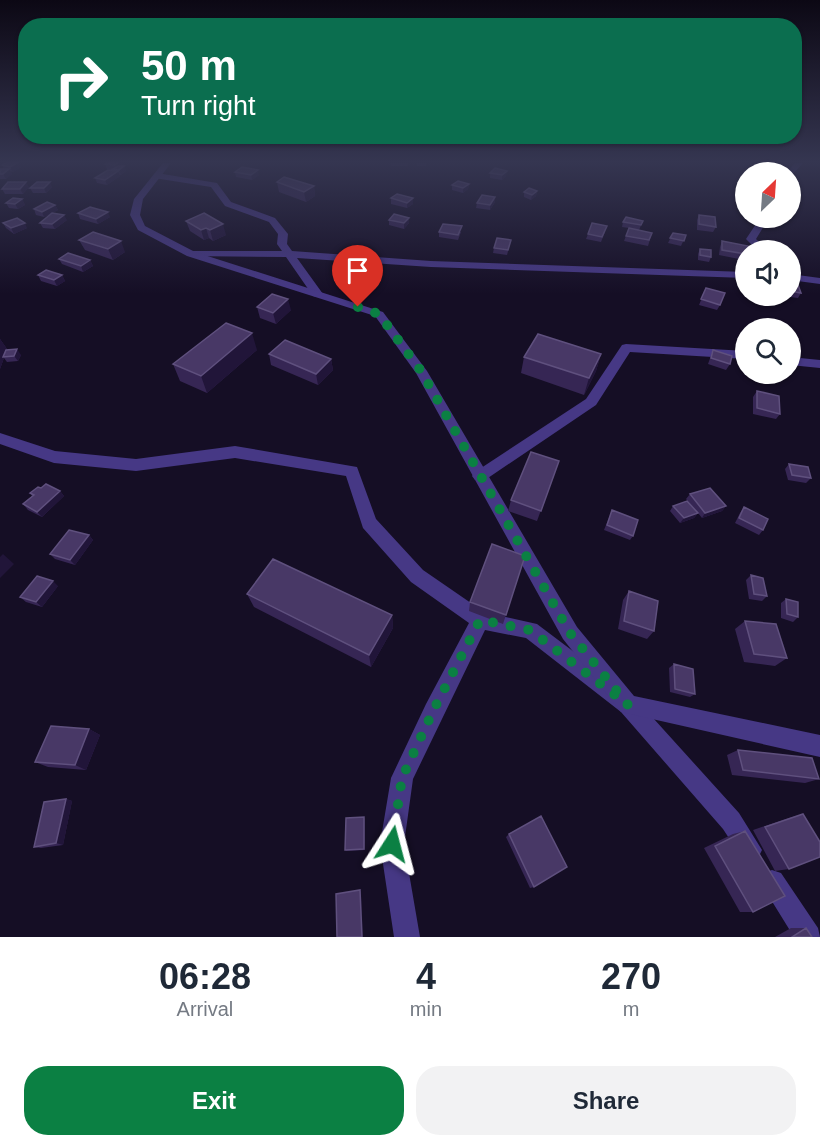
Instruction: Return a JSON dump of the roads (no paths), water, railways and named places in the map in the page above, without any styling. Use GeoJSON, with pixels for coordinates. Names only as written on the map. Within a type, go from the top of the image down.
{"type":"FeatureCollection","features":[{"type":"Feature","properties":{"kind":"street"},"geometry":{"type":"LineString","coordinates":[[137,207],[135,215],[141,228],[191,254],[379,314],[421,371],[570,633],[628,705],[731,821],[809,937]]}},
{"type":"Feature","properties":{"kind":"street"},"geometry":{"type":"LineString","coordinates":[[235,207],[272,220],[283,234],[282,244],[317,294]]}},
{"type":"Feature","properties":{"kind":"street"},"geometry":{"type":"LineString","coordinates":[[191,254],[290,254],[431,264],[735,275]]}},
{"type":"Feature","properties":{"kind":"street"},"geometry":{"type":"LineString","coordinates":[[801,278],[820,281]]}},
{"type":"Feature","properties":{"kind":"street"},"geometry":{"type":"LineString","coordinates":[[480,476],[591,402],[626,348],[735,354]]}},
{"type":"Feature","properties":{"kind":"street"},"geometry":{"type":"LineString","coordinates":[[801,362],[820,364]]}},
{"type":"Feature","properties":{"kind":"street"},"geometry":{"type":"LineString","coordinates":[[0,438],[54,457],[136,465],[235,452],[352,471],[369,523],[417,576],[480,620],[530,630],[628,705],[820,746]]}},
{"type":"Feature","properties":{"kind":"street"},"geometry":{"type":"LineString","coordinates":[[407,937],[392,844],[402,778],[433,711],[480,620]]}}]}
